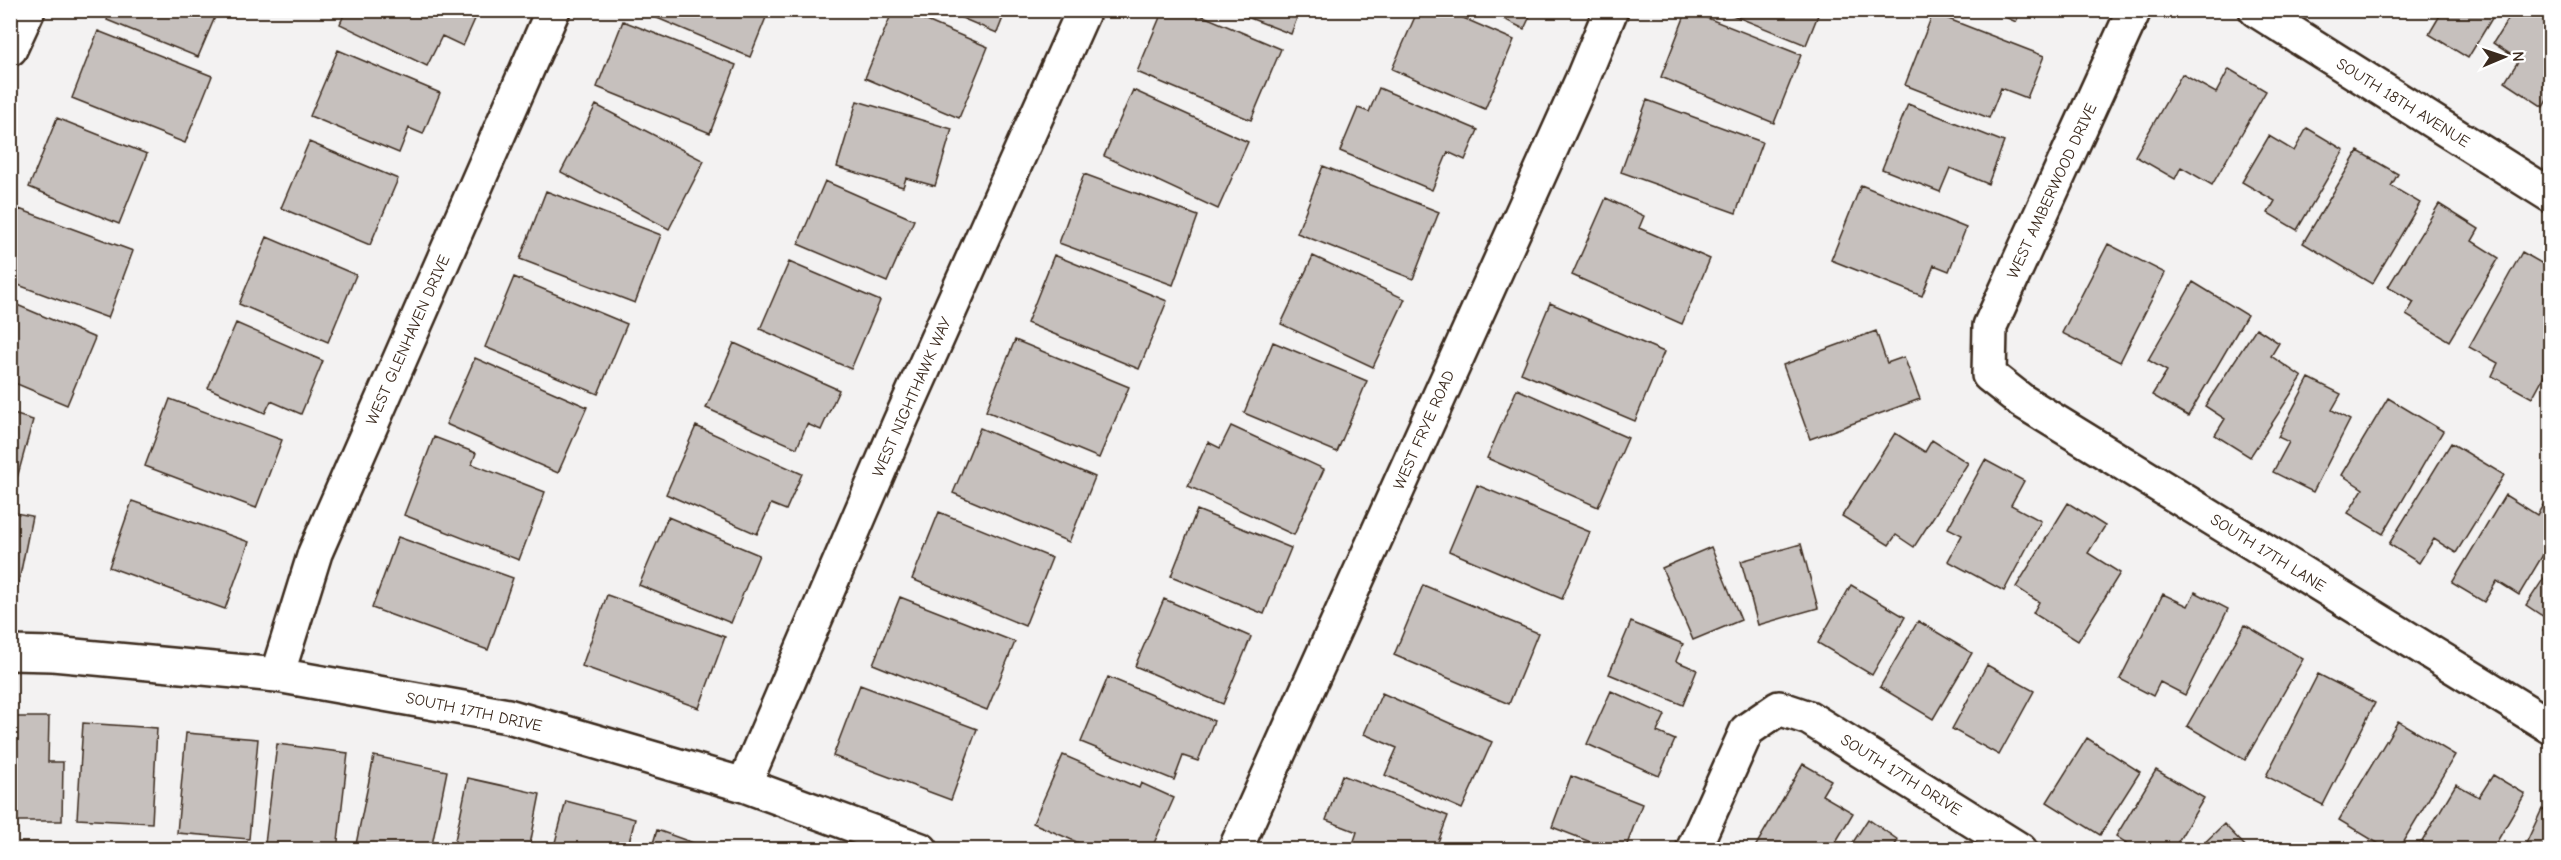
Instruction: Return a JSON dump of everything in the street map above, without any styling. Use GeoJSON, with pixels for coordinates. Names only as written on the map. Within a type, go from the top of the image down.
{"type":"FeatureCollection","features":[{"type":"Feature","properties":{"kind":"street"},"geometry":{"type":"LineString","coordinates":[[10,49],[28,10]]}},
{"type":"Feature","properties":{"kind":"street","name":"WEST GLENHAVEN DRIVE"},"geometry":{"type":"LineString","coordinates":[[277,675],[315,553],[553,10]]}},
{"type":"Feature","properties":{"kind":"street","name":"WEST NIGHTHAWK WAY"},"geometry":{"type":"LineString","coordinates":[[744,784],[904,413],[1084,10]]}},
{"type":"Feature","properties":{"kind":"street","name":"WEST FRYE ROAD"},"geometry":{"type":"LineString","coordinates":[[1235,849],[1582,80],[1611,10]]}},
{"type":"Feature","properties":{"kind":"street","name":"WEST AMBERWOOD DRIVE"},"geometry":{"type":"LineString","coordinates":[[1989,375],[1990,326],[2134,10]]}},
{"type":"Feature","properties":{"kind":"street","name":"SOUTH 18TH AVENUE"},"geometry":{"type":"LineString","coordinates":[[2256,10],[2550,195]]}},
{"type":"Feature","properties":{"kind":"street","name":"SOUTH 17TH LANE"},"geometry":{"type":"LineString","coordinates":[[1989,375],[2022,401],[2550,726]]}},
{"type":"Feature","properties":{"kind":"street","name":"SOUTH 17TH DRIVE"},"geometry":{"type":"LineString","coordinates":[[10,653],[53,654],[277,675],[508,716],[744,784],[910,848]]}},
{"type":"Feature","properties":{"kind":"street","name":"SOUTH 17TH DRIVE"},"geometry":{"type":"LineString","coordinates":[[1693,849],[1746,730],[1779,708],[1809,718],[2020,849]]}},
{"type":"Feature","properties":{"kind":"building"},"geometry":{"type":"Polygon","coordinates":[[[111,10],[218,10],[198,57],[107,20],[111,10]]]}},
{"type":"Feature","properties":{"kind":"building"},"geometry":{"type":"Polygon","coordinates":[[[346,10],[479,10],[463,46],[442,36],[427,66],[340,24],[346,10]]]}},
{"type":"Feature","properties":{"kind":"building"},"geometry":{"type":"Polygon","coordinates":[[[638,10],[769,10],[750,57],[638,10]]]}},
{"type":"Feature","properties":{"kind":"building"},"geometry":{"type":"Polygon","coordinates":[[[893,10],[901,10],[988,47],[959,118],[865,78],[893,10]]]}},
{"type":"Feature","properties":{"kind":"building"},"geometry":{"type":"Polygon","coordinates":[[[943,10],[1006,10],[997,33],[943,10]]]}},
{"type":"Feature","properties":{"kind":"building"},"geometry":{"type":"Polygon","coordinates":[[[1163,10],[1189,10],[1281,49],[1251,120],[1137,72],[1163,10]]]}},
{"type":"Feature","properties":{"kind":"building"},"geometry":{"type":"Polygon","coordinates":[[[1229,10],[1300,10],[1291,34],[1229,10]]]}},
{"type":"Feature","properties":{"kind":"building"},"geometry":{"type":"Polygon","coordinates":[[[1418,10],[1445,10],[1514,40],[1485,109],[1392,69],[1418,10]]]}},
{"type":"Feature","properties":{"kind":"building"},"geometry":{"type":"Polygon","coordinates":[[[1486,10],[1533,10],[1524,29],[1486,10]]]}},
{"type":"Feature","properties":{"kind":"building"},"geometry":{"type":"Polygon","coordinates":[[[1687,10],[1801,55],[1774,123],[1661,77],[1687,10]]]}},
{"type":"Feature","properties":{"kind":"building"},"geometry":{"type":"Polygon","coordinates":[[[1720,10],[1820,10],[1806,45],[1720,10]]]}},
{"type":"Feature","properties":{"kind":"building"},"geometry":{"type":"Polygon","coordinates":[[[1990,10],[2021,10],[2016,22],[1990,10]]]}},
{"type":"Feature","properties":{"kind":"building"},"geometry":{"type":"Polygon","coordinates":[[[2440,10],[2497,10],[2468,58],[2429,34],[2442,12],[2440,10]]]}},
{"type":"Feature","properties":{"kind":"building"},"geometry":{"type":"Polygon","coordinates":[[[2514,10],[2550,10],[2550,95],[2543,107],[2505,82],[2519,60],[2493,43],[2514,10]]]}},
{"type":"Feature","properties":{"kind":"building"},"geometry":{"type":"Polygon","coordinates":[[[1933,13],[2044,56],[2027,98],[2001,88],[1989,118],[1905,85],[1933,13]]]}},
{"type":"Feature","properties":{"kind":"building"},"geometry":{"type":"Polygon","coordinates":[[[623,21],[736,65],[710,133],[597,87],[623,21]]]}},
{"type":"Feature","properties":{"kind":"building"},"geometry":{"type":"Polygon","coordinates":[[[98,31],[212,76],[185,143],[72,98],[98,31]]]}},
{"type":"Feature","properties":{"kind":"building"},"geometry":{"type":"Polygon","coordinates":[[[338,50],[440,93],[423,134],[409,128],[399,153],[310,116],[338,50]]]}},
{"type":"Feature","properties":{"kind":"building"},"geometry":{"type":"Polygon","coordinates":[[[2229,69],[2266,91],[2212,185],[2181,167],[2175,179],[2135,156],[2182,74],[2216,93],[2229,69]]]}},
{"type":"Feature","properties":{"kind":"building"},"geometry":{"type":"Polygon","coordinates":[[[1379,88],[1478,130],[1465,160],[1448,152],[1432,190],[1340,151],[1358,108],[1369,112],[1379,88]]]}},
{"type":"Feature","properties":{"kind":"building"},"geometry":{"type":"Polygon","coordinates":[[[1133,90],[1248,142],[1218,209],[1104,156],[1133,90]]]}},
{"type":"Feature","properties":{"kind":"building"},"geometry":{"type":"Polygon","coordinates":[[[1647,100],[1762,142],[1736,213],[1621,172],[1647,100]]]}},
{"type":"Feature","properties":{"kind":"building"},"geometry":{"type":"Polygon","coordinates":[[[857,101],[952,129],[935,186],[906,178],[903,187],[837,167],[857,101]]]}},
{"type":"Feature","properties":{"kind":"building"},"geometry":{"type":"Polygon","coordinates":[[[1908,104],[2004,142],[1988,184],[1950,168],[1940,192],[1882,169],[1908,104]]]}},
{"type":"Feature","properties":{"kind":"building"},"geometry":{"type":"Polygon","coordinates":[[[596,105],[704,161],[669,229],[561,172],[596,105]]]}},
{"type":"Feature","properties":{"kind":"building"},"geometry":{"type":"Polygon","coordinates":[[[57,118],[147,154],[119,224],[29,187],[57,118]]]}},
{"type":"Feature","properties":{"kind":"building"},"geometry":{"type":"Polygon","coordinates":[[[2307,128],[2344,150],[2297,230],[2268,213],[2275,201],[2242,182],[2269,136],[2294,151],[2307,128]]]}},
{"type":"Feature","properties":{"kind":"building"},"geometry":{"type":"Polygon","coordinates":[[[309,142],[398,179],[370,245],[281,208],[309,142]]]}},
{"type":"Feature","properties":{"kind":"building"},"geometry":{"type":"Polygon","coordinates":[[[2358,151],[2398,174],[2391,186],[2420,203],[2372,284],[2303,243],[2358,151]]]}},
{"type":"Feature","properties":{"kind":"building"},"geometry":{"type":"Polygon","coordinates":[[[1323,166],[1439,212],[1413,279],[1297,233],[1323,166]]]}},
{"type":"Feature","properties":{"kind":"building"},"geometry":{"type":"Polygon","coordinates":[[[1084,174],[1198,216],[1173,285],[1059,243],[1084,174]]]}},
{"type":"Feature","properties":{"kind":"building"},"geometry":{"type":"Polygon","coordinates":[[[825,181],[914,220],[887,282],[798,244],[825,181]]]}},
{"type":"Feature","properties":{"kind":"building"},"geometry":{"type":"Polygon","coordinates":[[[1861,185],[1966,228],[1949,271],[1934,265],[1922,296],[1831,260],[1861,185]]]}},
{"type":"Feature","properties":{"kind":"building"},"geometry":{"type":"Polygon","coordinates":[[[546,191],[661,235],[635,303],[520,259],[546,191]]]}},
{"type":"Feature","properties":{"kind":"building"},"geometry":{"type":"Polygon","coordinates":[[[1606,198],[1644,216],[1639,228],[1710,259],[1682,324],[1572,275],[1606,198]]]}},
{"type":"Feature","properties":{"kind":"building"},"geometry":{"type":"Polygon","coordinates":[[[2439,204],[2479,229],[2472,241],[2499,258],[2449,341],[2406,315],[2414,302],[2388,287],[2439,204]]]}},
{"type":"Feature","properties":{"kind":"building"},"geometry":{"type":"Polygon","coordinates":[[[19,209],[133,251],[108,318],[10,282],[10,233],[19,209]]]}},
{"type":"Feature","properties":{"kind":"building"},"geometry":{"type":"Polygon","coordinates":[[[267,237],[356,275],[328,342],[239,304],[267,237]]]}},
{"type":"Feature","properties":{"kind":"building"},"geometry":{"type":"Polygon","coordinates":[[[2108,244],[2165,273],[2120,362],[2062,333],[2108,244]]]}},
{"type":"Feature","properties":{"kind":"building"},"geometry":{"type":"Polygon","coordinates":[[[2522,252],[2550,268],[2548,300],[2550,302],[2550,365],[2532,398],[2492,376],[2498,363],[2469,347],[2522,252]]]}},
{"type":"Feature","properties":{"kind":"building"},"geometry":{"type":"Polygon","coordinates":[[[1054,255],[1167,301],[1139,369],[1027,323],[1054,255]]]}},
{"type":"Feature","properties":{"kind":"building"},"geometry":{"type":"Polygon","coordinates":[[[1313,256],[1405,299],[1373,367],[1281,324],[1313,256]]]}},
{"type":"Feature","properties":{"kind":"building"},"geometry":{"type":"Polygon","coordinates":[[[789,262],[880,301],[851,369],[760,329],[789,262]]]}},
{"type":"Feature","properties":{"kind":"building"},"geometry":{"type":"Polygon","coordinates":[[[514,277],[627,324],[598,394],[485,347],[514,277]]]}},
{"type":"Feature","properties":{"kind":"building"},"geometry":{"type":"Polygon","coordinates":[[[2193,282],[2247,315],[2188,416],[2152,395],[2167,371],[2148,360],[2193,282]]]}},
{"type":"Feature","properties":{"kind":"building"},"geometry":{"type":"Polygon","coordinates":[[[10,302],[95,338],[67,405],[10,381],[10,302]]]}},
{"type":"Feature","properties":{"kind":"building"},"geometry":{"type":"Polygon","coordinates":[[[1550,303],[1664,352],[1635,421],[1521,373],[1550,303]]]}},
{"type":"Feature","properties":{"kind":"building"},"geometry":{"type":"Polygon","coordinates":[[[236,323],[323,361],[301,414],[271,401],[265,413],[208,388],[236,323]]]}},
{"type":"Feature","properties":{"kind":"building"},"geometry":{"type":"Polygon","coordinates":[[[2256,328],[2279,343],[2271,356],[2302,377],[2250,457],[2215,435],[2225,419],[2205,406],[2256,328]]]}},
{"type":"Feature","properties":{"kind":"building"},"geometry":{"type":"Polygon","coordinates":[[[1876,331],[1887,363],[1904,357],[1920,399],[1810,439],[1783,365],[1876,331]]]}},
{"type":"Feature","properties":{"kind":"building"},"geometry":{"type":"Polygon","coordinates":[[[1015,340],[1129,387],[1099,458],[986,411],[1015,340]]]}},
{"type":"Feature","properties":{"kind":"building"},"geometry":{"type":"Polygon","coordinates":[[[1273,342],[1367,381],[1337,452],[1244,413],[1273,342]]]}},
{"type":"Feature","properties":{"kind":"building"},"geometry":{"type":"Polygon","coordinates":[[[734,343],[839,390],[821,430],[807,424],[797,448],[706,408],[734,343]]]}},
{"type":"Feature","properties":{"kind":"building"},"geometry":{"type":"Polygon","coordinates":[[[475,358],[587,407],[558,473],[446,424],[475,358]]]}},
{"type":"Feature","properties":{"kind":"building"},"geometry":{"type":"Polygon","coordinates":[[[2309,378],[2341,394],[2332,410],[2350,420],[2313,492],[2273,472],[2289,442],[2278,437],[2309,378]]]}},
{"type":"Feature","properties":{"kind":"building"},"geometry":{"type":"Polygon","coordinates":[[[1517,389],[1628,438],[1598,507],[1487,458],[1517,389]]]}},
{"type":"Feature","properties":{"kind":"building"},"geometry":{"type":"Polygon","coordinates":[[[2388,398],[2443,431],[2383,534],[2348,513],[2363,489],[2342,475],[2388,398]]]}},
{"type":"Feature","properties":{"kind":"building"},"geometry":{"type":"Polygon","coordinates":[[[170,399],[282,440],[256,508],[145,466],[170,399]]]}},
{"type":"Feature","properties":{"kind":"building"},"geometry":{"type":"Polygon","coordinates":[[[10,413],[33,420],[14,489],[10,488],[10,413]]]}},
{"type":"Feature","properties":{"kind":"building"},"geometry":{"type":"Polygon","coordinates":[[[696,426],[802,474],[786,510],[771,504],[757,534],[666,494],[696,426]]]}},
{"type":"Feature","properties":{"kind":"building"},"geometry":{"type":"Polygon","coordinates":[[[1231,426],[1324,469],[1294,535],[1188,486],[1208,442],[1220,448],[1231,426]]]}},
{"type":"Feature","properties":{"kind":"building"},"geometry":{"type":"Polygon","coordinates":[[[980,428],[1095,477],[1069,542],[953,493],[980,428]]]}},
{"type":"Feature","properties":{"kind":"building"},"geometry":{"type":"Polygon","coordinates":[[[1895,433],[1925,452],[1932,440],[1968,463],[1914,547],[1896,535],[1889,545],[1842,516],[1895,433]]]}},
{"type":"Feature","properties":{"kind":"building"},"geometry":{"type":"Polygon","coordinates":[[[434,437],[476,453],[472,464],[545,492],[519,560],[404,515],[434,437]]]}},
{"type":"Feature","properties":{"kind":"building"},"geometry":{"type":"Polygon","coordinates":[[[2451,443],[2504,475],[2456,553],[2434,539],[2419,563],[2389,544],[2451,443]]]}},
{"type":"Feature","properties":{"kind":"building"},"geometry":{"type":"Polygon","coordinates":[[[1985,460],[2024,481],[2011,505],[2041,521],[2004,591],[1948,561],[1962,535],[1948,528],[1985,460]]]}},
{"type":"Feature","properties":{"kind":"building"},"geometry":{"type":"Polygon","coordinates":[[[1477,485],[1590,532],[1562,599],[1449,551],[1477,485]]]}},
{"type":"Feature","properties":{"kind":"building"},"geometry":{"type":"Polygon","coordinates":[[[2505,495],[2537,515],[2543,505],[2550,510],[2550,543],[2519,595],[2497,581],[2484,602],[2452,583],[2505,495]]]}},
{"type":"Feature","properties":{"kind":"building"},"geometry":{"type":"Polygon","coordinates":[[[132,501],[249,542],[225,609],[109,567],[132,501]]]}},
{"type":"Feature","properties":{"kind":"building"},"geometry":{"type":"Polygon","coordinates":[[[2068,503],[2105,526],[2088,553],[2120,573],[2078,641],[2033,613],[2039,602],[2016,587],[2068,503]]]}},
{"type":"Feature","properties":{"kind":"building"},"geometry":{"type":"Polygon","coordinates":[[[1197,510],[1291,548],[1264,614],[1171,576],[1197,510]]]}},
{"type":"Feature","properties":{"kind":"building"},"geometry":{"type":"Polygon","coordinates":[[[10,512],[32,516],[18,586],[10,584],[10,512]]]}},
{"type":"Feature","properties":{"kind":"building"},"geometry":{"type":"Polygon","coordinates":[[[939,512],[1052,558],[1025,626],[912,579],[939,512]]]}},
{"type":"Feature","properties":{"kind":"building"},"geometry":{"type":"Polygon","coordinates":[[[668,517],[759,555],[731,623],[639,585],[668,517]]]}},
{"type":"Feature","properties":{"kind":"building"},"geometry":{"type":"Polygon","coordinates":[[[398,537],[513,578],[488,650],[372,608],[398,537]]]}},
{"type":"Feature","properties":{"kind":"building"},"geometry":{"type":"Polygon","coordinates":[[[1801,544],[1818,608],[1758,625],[1741,561],[1801,544]]]}},
{"type":"Feature","properties":{"kind":"building"},"geometry":{"type":"Polygon","coordinates":[[[1711,547],[1741,620],[1693,640],[1662,568],[1711,547]]]}},
{"type":"Feature","properties":{"kind":"building"},"geometry":{"type":"Polygon","coordinates":[[[2550,569],[2550,621],[2526,605],[2550,569]]]}},
{"type":"Feature","properties":{"kind":"building"},"geometry":{"type":"Polygon","coordinates":[[[1423,585],[1538,633],[1509,704],[1394,655],[1423,585]]]}},
{"type":"Feature","properties":{"kind":"building"},"geometry":{"type":"Polygon","coordinates":[[[1851,585],[1905,617],[1872,675],[1818,643],[1851,585]]]}},
{"type":"Feature","properties":{"kind":"building"},"geometry":{"type":"Polygon","coordinates":[[[2195,592],[2228,609],[2185,695],[2160,682],[2153,696],[2120,679],[2163,594],[2188,606],[2195,592]]]}},
{"type":"Feature","properties":{"kind":"building"},"geometry":{"type":"Polygon","coordinates":[[[607,595],[725,637],[699,708],[582,666],[607,595]]]}},
{"type":"Feature","properties":{"kind":"building"},"geometry":{"type":"Polygon","coordinates":[[[900,597],[1015,642],[987,710],[873,664],[900,597]]]}},
{"type":"Feature","properties":{"kind":"building"},"geometry":{"type":"Polygon","coordinates":[[[1164,599],[1251,637],[1223,704],[1135,666],[1164,599]]]}},
{"type":"Feature","properties":{"kind":"building"},"geometry":{"type":"Polygon","coordinates":[[[1918,621],[1972,653],[1933,719],[1880,687],[1918,621]]]}},
{"type":"Feature","properties":{"kind":"building"},"geometry":{"type":"Polygon","coordinates":[[[2550,621],[2550,635],[2543,630],[2550,621]]]}},
{"type":"Feature","properties":{"kind":"building"},"geometry":{"type":"Polygon","coordinates":[[[1631,622],[1683,644],[1676,661],[1697,670],[1683,705],[1609,674],[1631,622]]]}},
{"type":"Feature","properties":{"kind":"building"},"geometry":{"type":"Polygon","coordinates":[[[2245,625],[2303,659],[2245,760],[2187,726],[2245,625]]]}},
{"type":"Feature","properties":{"kind":"building"},"geometry":{"type":"Polygon","coordinates":[[[1987,665],[2034,691],[1999,755],[1952,729],[1987,665]]]}},
{"type":"Feature","properties":{"kind":"building"},"geometry":{"type":"Polygon","coordinates":[[[2318,674],[2375,703],[2323,805],[2266,776],[2318,674]]]}},
{"type":"Feature","properties":{"kind":"building"},"geometry":{"type":"Polygon","coordinates":[[[1108,677],[1214,721],[1198,761],[1183,756],[1174,780],[1081,742],[1108,677]]]}},
{"type":"Feature","properties":{"kind":"building"},"geometry":{"type":"Polygon","coordinates":[[[860,685],[977,729],[951,800],[833,756],[860,685]]]}},
{"type":"Feature","properties":{"kind":"building"},"geometry":{"type":"Polygon","coordinates":[[[1611,691],[1665,715],[1657,732],[1675,740],[1659,776],[1587,744],[1611,691]]]}},
{"type":"Feature","properties":{"kind":"building"},"geometry":{"type":"Polygon","coordinates":[[[1382,693],[1492,742],[1462,809],[1385,775],[1397,748],[1364,734],[1382,693]]]}},
{"type":"Feature","properties":{"kind":"building"},"geometry":{"type":"Polygon","coordinates":[[[10,717],[49,717],[48,762],[63,762],[62,821],[10,821],[10,717]]]}},
{"type":"Feature","properties":{"kind":"building"},"geometry":{"type":"Polygon","coordinates":[[[2398,721],[2455,755],[2398,850],[2389,850],[2339,820],[2398,721]]]}},
{"type":"Feature","properties":{"kind":"building"},"geometry":{"type":"Polygon","coordinates":[[[83,723],[157,728],[152,823],[77,819],[83,723]]]}},
{"type":"Feature","properties":{"kind":"building"},"geometry":{"type":"Polygon","coordinates":[[[186,733],[258,739],[249,839],[177,833],[186,733]]]}},
{"type":"Feature","properties":{"kind":"building"},"geometry":{"type":"Polygon","coordinates":[[[2087,738],[2140,772],[2100,835],[2047,802],[2087,738]]]}},
{"type":"Feature","properties":{"kind":"building"},"geometry":{"type":"Polygon","coordinates":[[[277,744],[348,753],[337,850],[314,850],[265,844],[277,744]]]}},
{"type":"Feature","properties":{"kind":"building"},"geometry":{"type":"Polygon","coordinates":[[[1063,755],[1139,788],[1141,783],[1174,798],[1151,850],[1095,850],[1033,823],[1063,755]]]}},
{"type":"Feature","properties":{"kind":"building"},"geometry":{"type":"Polygon","coordinates":[[[374,756],[447,771],[431,850],[355,849],[374,756]]]}},
{"type":"Feature","properties":{"kind":"building"},"geometry":{"type":"Polygon","coordinates":[[[1803,764],[1831,780],[1822,795],[1853,813],[1831,850],[1759,850],[1755,847],[1803,764]]]}},
{"type":"Feature","properties":{"kind":"building"},"geometry":{"type":"Polygon","coordinates":[[[2156,770],[2204,798],[2173,850],[2161,850],[2150,843],[2146,850],[2137,850],[2116,836],[2156,770]]]}},
{"type":"Feature","properties":{"kind":"building"},"geometry":{"type":"Polygon","coordinates":[[[1342,775],[1448,816],[1435,850],[1351,850],[1357,832],[1326,820],[1342,775]]]}},
{"type":"Feature","properties":{"kind":"building"},"geometry":{"type":"Polygon","coordinates":[[[2493,775],[2525,794],[2492,850],[2417,850],[2456,784],[2479,797],[2493,775]]]}},
{"type":"Feature","properties":{"kind":"building"},"geometry":{"type":"Polygon","coordinates":[[[1571,776],[1642,804],[1625,850],[1611,850],[1552,827],[1571,776]]]}},
{"type":"Feature","properties":{"kind":"building"},"geometry":{"type":"Polygon","coordinates":[[[468,778],[540,794],[529,850],[453,850],[468,778]]]}},
{"type":"Feature","properties":{"kind":"building"},"geometry":{"type":"Polygon","coordinates":[[[566,801],[635,819],[627,850],[553,850],[566,801]]]}},
{"type":"Feature","properties":{"kind":"building"},"geometry":{"type":"Polygon","coordinates":[[[2542,809],[2550,813],[2550,850],[2523,850],[2542,809]]]}},
{"type":"Feature","properties":{"kind":"building"},"geometry":{"type":"Polygon","coordinates":[[[1868,819],[1898,840],[1892,850],[1848,850],[1868,819]]]}},
{"type":"Feature","properties":{"kind":"building"},"geometry":{"type":"Polygon","coordinates":[[[2224,824],[2249,850],[2197,850],[2224,824]]]}},
{"type":"Feature","properties":{"kind":"building"},"geometry":{"type":"Polygon","coordinates":[[[657,830],[713,850],[651,850],[657,830]]]}},
{"type":"Feature","properties":{"kind":"building"},"geometry":{"type":"Polygon","coordinates":[[[1550,842],[1573,850],[1548,850],[1550,842]]]}}]}
